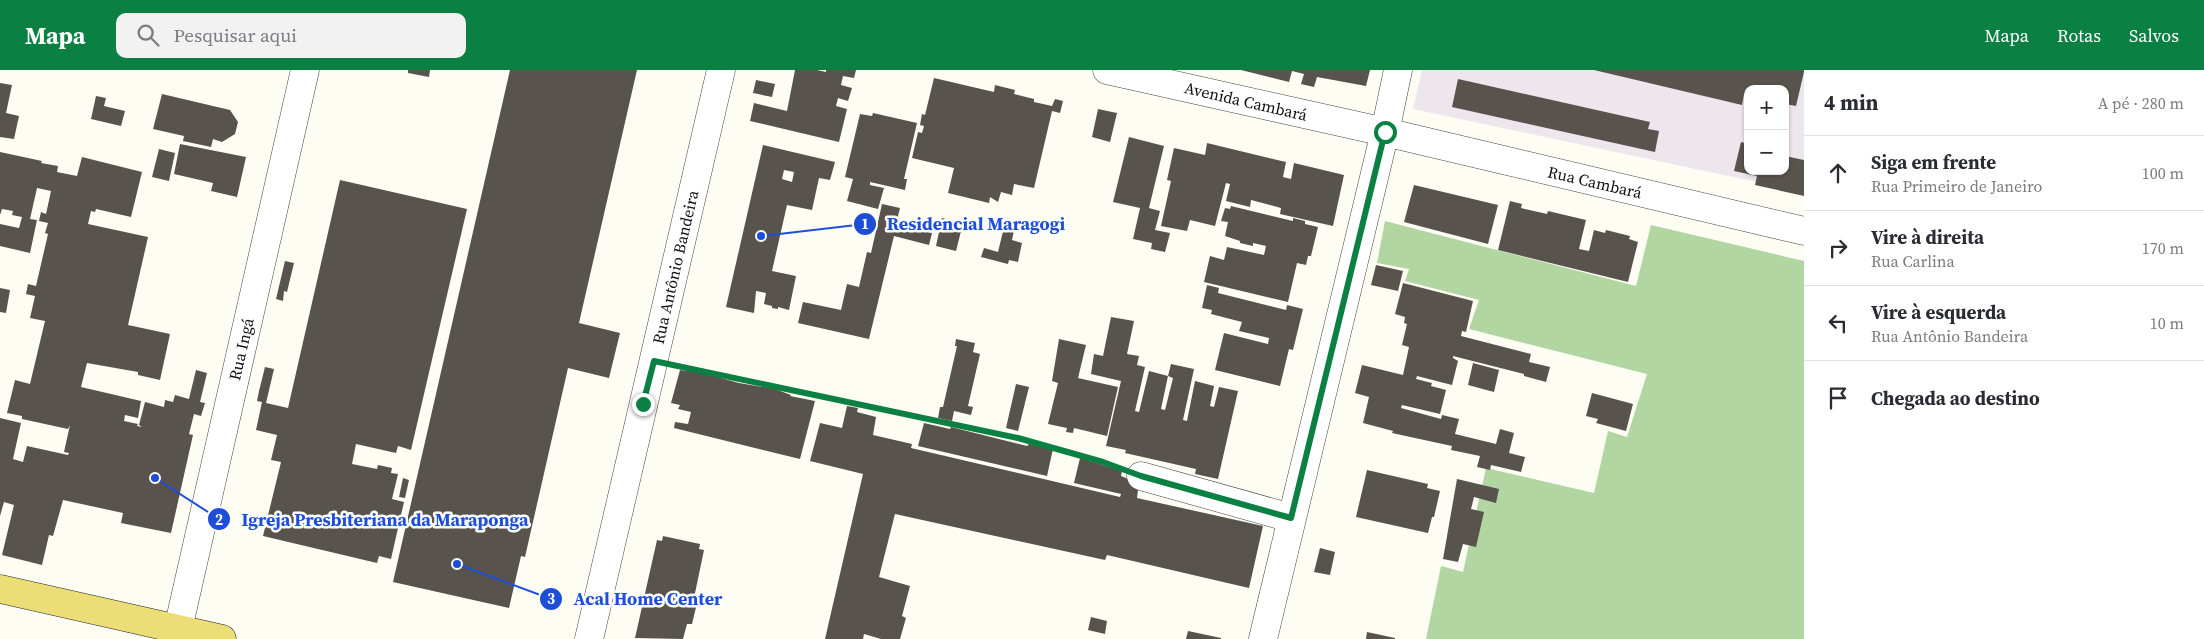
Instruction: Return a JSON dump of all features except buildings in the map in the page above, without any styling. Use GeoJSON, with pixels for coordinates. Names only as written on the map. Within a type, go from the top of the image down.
{"type":"FeatureCollection","features":[{"type":"Feature","properties":{"kind":"main road"},"geometry":{"type":"LineString","coordinates":[[0,589],[222,639]]}},
{"type":"Feature","properties":{"kind":"street","name":"Rua Ingá"},"geometry":{"type":"LineString","coordinates":[[178,629],[305,70]]}},
{"type":"Feature","properties":{"kind":"street","name":"Rua Antônio Bandeira"},"geometry":{"type":"LineString","coordinates":[[589,639],[721,70]]}},
{"type":"Feature","properties":{"kind":"street","name":"Avenida Cambará"},"geometry":{"type":"LineString","coordinates":[[1108,70],[1385,132]]}},
{"type":"Feature","properties":{"kind":"street"},"geometry":{"type":"LineString","coordinates":[[1263,639],[1385,132],[1398,70]]}},
{"type":"Feature","properties":{"kind":"street","name":"Rua Cambará"},"geometry":{"type":"LineString","coordinates":[[1385,132],[1804,231]]}},
{"type":"Feature","properties":{"kind":"street"},"geometry":{"type":"LineString","coordinates":[[1141,476],[1291,518]]}},
{"type":"Feature","properties":{"kind":"path"},"geometry":{"type":"LineString","coordinates":[[654,361],[1018,438],[1103,462],[1141,476]]}},
{"type":"Feature","properties":{"kind":"shaded area"},"geometry":{"type":"Polygon","coordinates":[[[1422,70],[1804,70],[1804,192],[1413,109],[1422,70]]]}},
{"type":"Feature","properties":{"kind":"green space"},"geometry":{"type":"Polygon","coordinates":[[[1385,221],[1636,286],[1651,225],[1804,261],[1804,639],[1426,639],[1441,566],[1463,572],[1486,468],[1594,493],[1608,431],[1627,437],[1647,374],[1469,329],[1479,300],[1405,281],[1409,269],[1377,263],[1385,221]]]}},
{"type":"Feature","properties":{"kind":"place","name":"Residencial Maragogi"},"geometry":{"type":"Point","coordinates":[761,236]}},
{"type":"Feature","properties":{"kind":"place","name":"Igreja Presbiteriana da Maraponga"},"geometry":{"type":"Point","coordinates":[155,478]}},
{"type":"Feature","properties":{"kind":"place","name":"Acal Home Center"},"geometry":{"type":"Point","coordinates":[457,564]}},
{"type":"Feature","properties":{"kind":"route"},"geometry":{"type":"LineString","coordinates":[[643,404],[654,361],[1018,438],[1103,462],[1141,476],[1291,518],[1385,132]]}}]}
